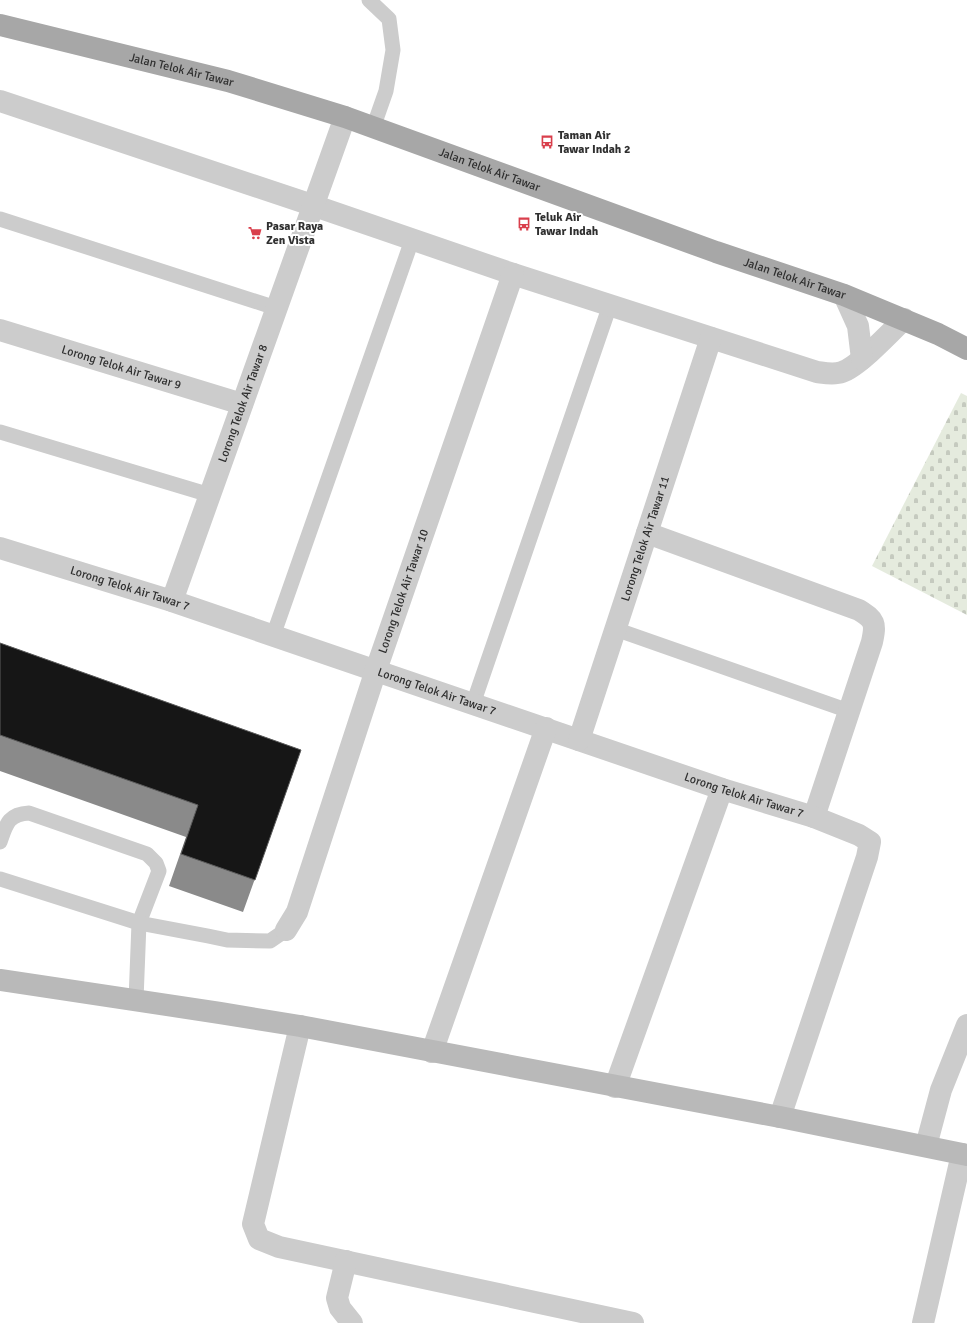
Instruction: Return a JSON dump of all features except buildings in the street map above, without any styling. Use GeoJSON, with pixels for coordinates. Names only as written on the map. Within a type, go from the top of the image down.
{"type":"FeatureCollection","features":[{"type":"Feature","properties":{"kind":"main road","name":"Jalan Telok Air Tawar"},"geometry":{"type":"LineString","coordinates":[[0,25],[228,81],[344,117],[716,252],[844,295],[904,319],[967,349]]}},
{"type":"Feature","properties":{"kind":"main road"},"geometry":{"type":"LineString","coordinates":[[0,980],[300,1026],[615,1087],[780,1117],[964,1154]]}},
{"type":"Feature","properties":{"kind":"street"},"geometry":{"type":"LineString","coordinates":[[0,101],[312,205],[512,274],[817,372],[832,374],[842,372],[862,359],[904,319]]}},
{"type":"Feature","properties":{"kind":"street","name":"Lorong Telok Air Tawar 8"},"geometry":{"type":"LineString","coordinates":[[172,601],[344,117]]}},
{"type":"Feature","properties":{"kind":"street","name":"Lorong Telok Air Tawar 10"},"geometry":{"type":"LineString","coordinates":[[286,930],[297,912],[376,670],[512,274]]}},
{"type":"Feature","properties":{"kind":"street"},"geometry":{"type":"LineString","coordinates":[[844,295],[858,326],[862,359]]}},
{"type":"Feature","properties":{"kind":"street","name":"Lorong Telok Air Tawar 9"},"geometry":{"type":"LineString","coordinates":[[0,330],[242,404]]}},
{"type":"Feature","properties":{"kind":"street","name":"Lorong Telok Air Tawar 11"},"geometry":{"type":"LineString","coordinates":[[579,740],[711,338]]}},
{"type":"Feature","properties":{"kind":"street"},"geometry":{"type":"LineString","coordinates":[[647,533],[859,610],[871,618],[875,628],[872,642],[814,817]]}},
{"type":"Feature","properties":{"kind":"street","name":"Lorong Telok Air Tawar 7"},"geometry":{"type":"LineString","coordinates":[[0,548],[172,601],[722,789],[814,817],[859,835],[870,842],[867,857],[780,1117]]}},
{"type":"Feature","properties":{"kind":"street"},"geometry":{"type":"LineString","coordinates":[[432,1052],[546,728]]}},
{"type":"Feature","properties":{"kind":"street"},"geometry":{"type":"LineString","coordinates":[[615,1087],[722,789]]}},
{"type":"Feature","properties":{"kind":"street"},"geometry":{"type":"LineString","coordinates":[[926,1146],[941,1090],[967,1025]]}},
{"type":"Feature","properties":{"kind":"street"},"geometry":{"type":"LineString","coordinates":[[300,1026],[253,1224],[259,1239],[279,1247],[633,1323]]}},
{"type":"Feature","properties":{"kind":"street"},"geometry":{"type":"LineString","coordinates":[[923,1323],[964,1154]]}},
{"type":"Feature","properties":{"kind":"street"},"geometry":{"type":"LineString","coordinates":[[346,1261],[337,1298],[340,1308],[352,1323]]}},
{"type":"Feature","properties":{"kind":"lane"},"geometry":{"type":"LineString","coordinates":[[369,0],[390,19],[393,50],[386,91],[373,128]]}},
{"type":"Feature","properties":{"kind":"lane"},"geometry":{"type":"LineString","coordinates":[[0,219],[276,308]]}},
{"type":"Feature","properties":{"kind":"lane"},"geometry":{"type":"LineString","coordinates":[[272,636],[412,240]]}},
{"type":"Feature","properties":{"kind":"lane"},"geometry":{"type":"LineString","coordinates":[[474,704],[610,305]]}},
{"type":"Feature","properties":{"kind":"lane"},"geometry":{"type":"LineString","coordinates":[[0,432],[210,495]]}},
{"type":"Feature","properties":{"kind":"lane"},"geometry":{"type":"LineString","coordinates":[[616,630],[848,711]]}},
{"type":"Feature","properties":{"kind":"lane"},"geometry":{"type":"LineString","coordinates":[[0,842],[6,824],[14,816],[21,813],[29,813],[147,854],[156,863],[159,871],[139,923],[136,1000]]}},
{"type":"Feature","properties":{"kind":"lane"},"geometry":{"type":"LineString","coordinates":[[0,879],[139,923],[227,940],[270,941],[286,930]]}},
{"type":"Feature","properties":{"kind":"green space"},"geometry":{"type":"Polygon","coordinates":[[[961,393],[967,396],[967,615],[872,566],[961,393]]]}},
{"type":"Feature","properties":{"kind":"place","name":"Taman Air Tawar Indah 2"},"geometry":{"type":"Point","coordinates":[547,142]}},
{"type":"Feature","properties":{"kind":"place","name":"Teluk Air Tawar Indah"},"geometry":{"type":"Point","coordinates":[524,224]}},
{"type":"Feature","properties":{"kind":"place","name":"Pasar Raya Zen Vista"},"geometry":{"type":"Point","coordinates":[255,233]}}]}
